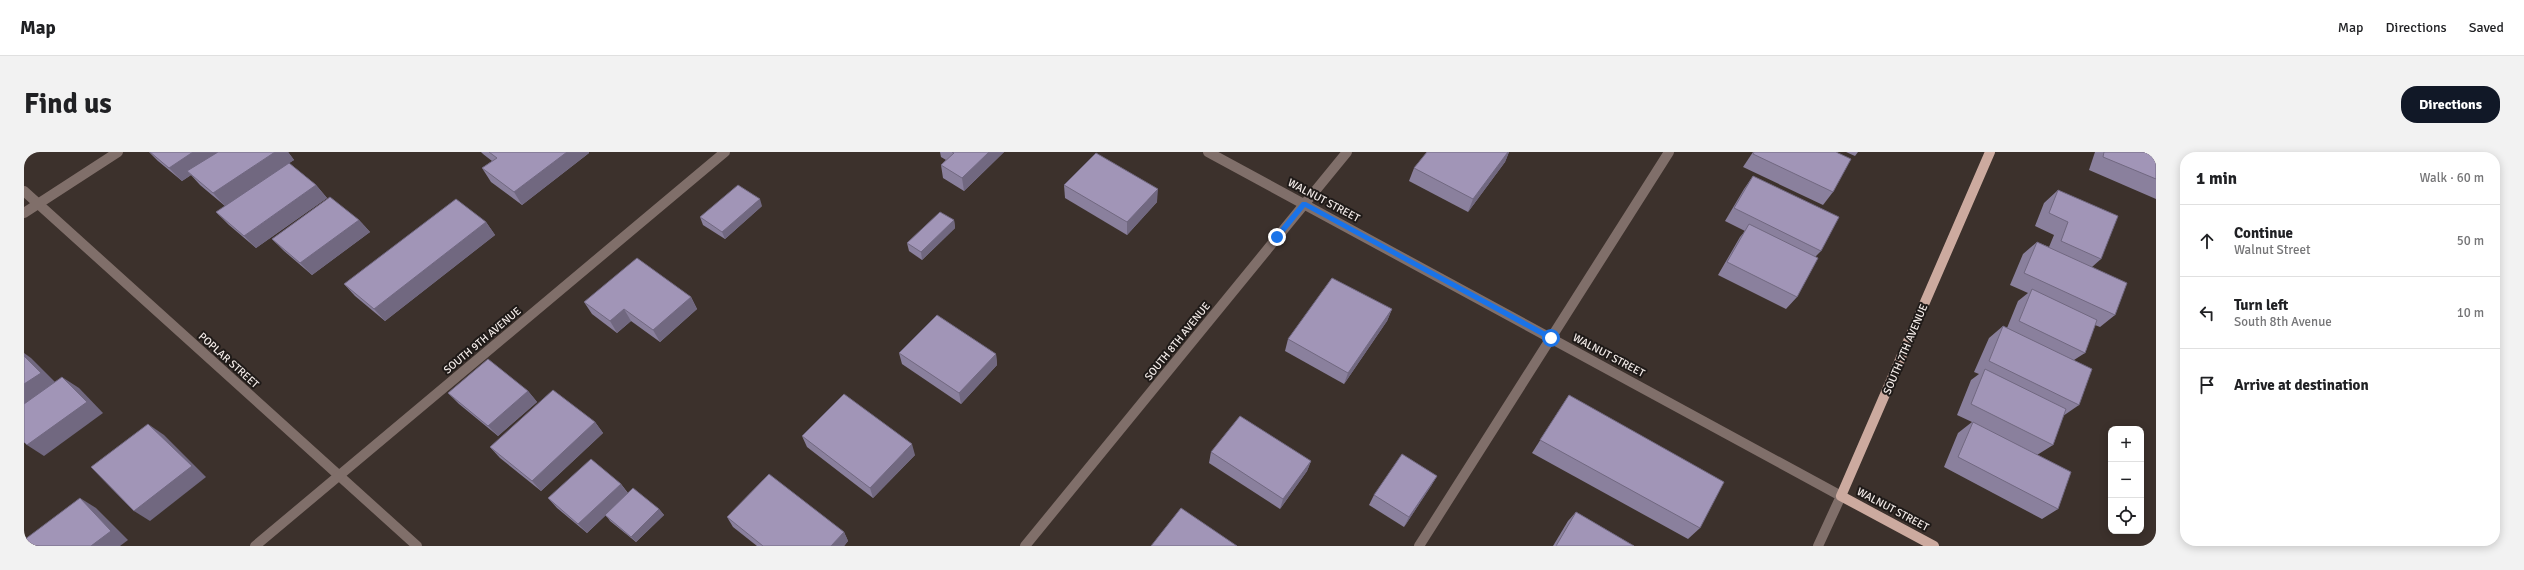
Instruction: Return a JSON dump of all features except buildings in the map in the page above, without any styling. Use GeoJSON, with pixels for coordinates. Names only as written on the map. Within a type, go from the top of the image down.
{"type":"FeatureCollection","features":[{"type":"Feature","properties":{"kind":"main road","name":"SOUTH 7TH AVENUE"},"geometry":{"type":"LineString","coordinates":[[1841,496],[1990,152]]}},
{"type":"Feature","properties":{"kind":"main road","name":"WALNUT STREET"},"geometry":{"type":"LineString","coordinates":[[1841,496],[1934,546]]}},
{"type":"Feature","properties":{"kind":"street"},"geometry":{"type":"LineString","coordinates":[[24,213],[118,152]]}},
{"type":"Feature","properties":{"kind":"street","name":"SOUTH 9TH AVENUE"},"geometry":{"type":"LineString","coordinates":[[255,546],[724,152]]}},
{"type":"Feature","properties":{"kind":"street","name":"WALNUT STREET"},"geometry":{"type":"LineString","coordinates":[[1208,152],[1841,496]]}},
{"type":"Feature","properties":{"kind":"street","name":"SOUTH 8TH AVENUE"},"geometry":{"type":"LineString","coordinates":[[1025,546],[1347,152]]}},
{"type":"Feature","properties":{"kind":"street"},"geometry":{"type":"LineString","coordinates":[[1419,546],[1669,152]]}},
{"type":"Feature","properties":{"kind":"street","name":"POPLAR STREET"},"geometry":{"type":"LineString","coordinates":[[24,191],[417,546]]}},
{"type":"Feature","properties":{"kind":"street","name":"SOUTH 7TH AVENUE"},"geometry":{"type":"LineString","coordinates":[[1818,546],[1841,496]]}},
{"type":"Feature","properties":{"kind":"route"},"geometry":{"type":"LineString","coordinates":[[1277,237],[1304,204],[1551,338]]}}]}
